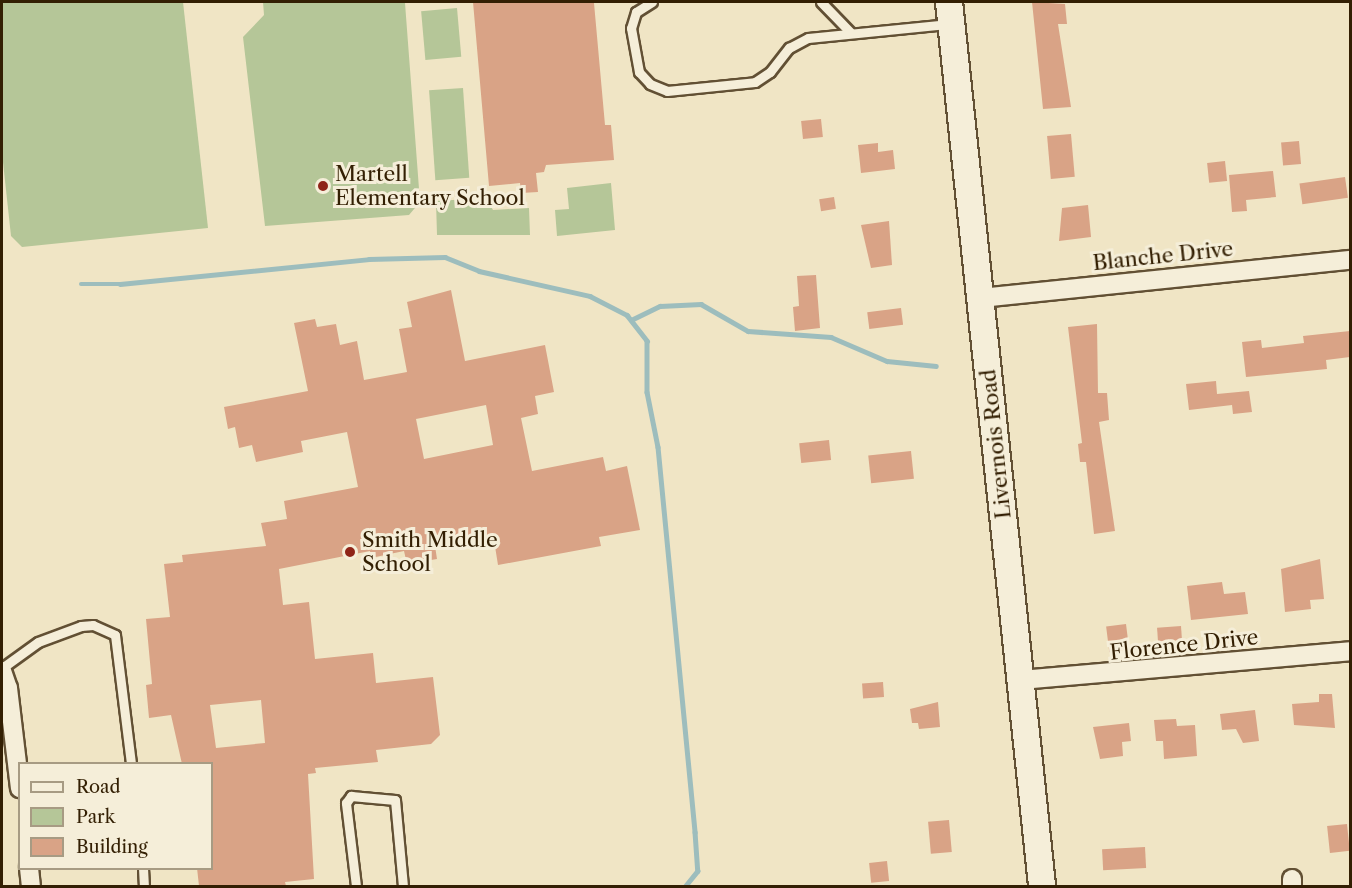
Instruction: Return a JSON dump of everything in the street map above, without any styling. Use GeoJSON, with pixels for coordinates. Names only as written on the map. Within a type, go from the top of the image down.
{"type":"FeatureCollection","features":[{"type":"Feature","properties":{"kind":"main road","name":"Livernois Road"},"geometry":{"type":"LineString","coordinates":[[950,13],[1042,886]]}},
{"type":"Feature","properties":{"kind":"street","name":"Blanche Drive"},"geometry":{"type":"LineString","coordinates":[[980,298],[1350,260]]}},
{"type":"Feature","properties":{"kind":"street","name":"Florence Drive"},"geometry":{"type":"LineString","coordinates":[[1021,680],[1350,651]]}},
{"type":"Feature","properties":{"kind":"street"},"geometry":{"type":"LineString","coordinates":[[2,669],[8,688],[18,771]]}},
{"type":"Feature","properties":{"kind":"street"},"geometry":{"type":"LineString","coordinates":[[28,870],[31,886]]}},
{"type":"Feature","properties":{"kind":"lane"},"geometry":{"type":"LineString","coordinates":[[652,2],[636,12],[631,28],[639,72],[650,84],[667,91],[755,82],[770,72],[789,48],[808,38],[851,33],[950,13]]}},
{"type":"Feature","properties":{"kind":"lane"},"geometry":{"type":"LineString","coordinates":[[821,2],[851,33]]}},
{"type":"Feature","properties":{"kind":"lane"},"geometry":{"type":"LineString","coordinates":[[2,669],[38,642],[81,626],[93,625],[115,635],[130,762]]}},
{"type":"Feature","properties":{"kind":"lane"},"geometry":{"type":"LineString","coordinates":[[356,886],[346,803],[351,796],[395,800],[399,806],[403,886]]}},
{"type":"Feature","properties":{"kind":"lane"},"geometry":{"type":"LineString","coordinates":[[143,870],[144,886]]}},
{"type":"Feature","properties":{"kind":"green space"},"geometry":{"type":"Polygon","coordinates":[[[2,2],[183,2],[208,228],[22,247],[11,236],[2,153],[2,2]]]}},
{"type":"Feature","properties":{"kind":"green space"},"geometry":{"type":"Polygon","coordinates":[[[263,2],[405,3],[420,202],[409,215],[265,226],[243,37],[264,15],[263,2]]]}},
{"type":"Feature","properties":{"kind":"green space"},"geometry":{"type":"Polygon","coordinates":[[[457,8],[461,57],[425,60],[421,11],[457,8]]]}},
{"type":"Feature","properties":{"kind":"green space"},"geometry":{"type":"Polygon","coordinates":[[[463,88],[469,178],[435,180],[429,90],[463,88]]]}},
{"type":"Feature","properties":{"kind":"green space"},"geometry":{"type":"Polygon","coordinates":[[[611,183],[615,230],[557,236],[555,210],[569,209],[567,188],[611,183]]]}},
{"type":"Feature","properties":{"kind":"green space"},"geometry":{"type":"Polygon","coordinates":[[[486,198],[493,210],[529,208],[530,235],[437,235],[436,201],[486,198]]]}},
{"type":"Feature","properties":{"kind":"building"},"geometry":{"type":"Polygon","coordinates":[[[473,2],[594,3],[605,125],[611,125],[614,160],[546,165],[544,172],[536,173],[538,192],[521,193],[520,183],[489,186],[473,2]]]}},
{"type":"Feature","properties":{"kind":"building"},"geometry":{"type":"Polygon","coordinates":[[[1032,2],[1065,4],[1067,24],[1058,24],[1071,107],[1043,109],[1032,2]]]}},
{"type":"Feature","properties":{"kind":"building"},"geometry":{"type":"Polygon","coordinates":[[[821,119],[823,137],[803,139],[801,121],[821,119]]]}},
{"type":"Feature","properties":{"kind":"building"},"geometry":{"type":"Polygon","coordinates":[[[1071,134],[1075,177],[1051,179],[1047,136],[1071,134]]]}},
{"type":"Feature","properties":{"kind":"building"},"geometry":{"type":"Polygon","coordinates":[[[1299,141],[1301,164],[1283,165],[1281,143],[1299,141]]]}},
{"type":"Feature","properties":{"kind":"building"},"geometry":{"type":"Polygon","coordinates":[[[878,143],[878,152],[893,150],[895,169],[861,173],[858,145],[878,143]]]}},
{"type":"Feature","properties":{"kind":"building"},"geometry":{"type":"Polygon","coordinates":[[[1225,161],[1227,181],[1209,183],[1207,163],[1225,161]]]}},
{"type":"Feature","properties":{"kind":"building"},"geometry":{"type":"Polygon","coordinates":[[[1273,171],[1276,197],[1246,200],[1247,211],[1232,212],[1229,175],[1273,171]]]}},
{"type":"Feature","properties":{"kind":"building"},"geometry":{"type":"Polygon","coordinates":[[[1345,177],[1348,198],[1302,204],[1299,183],[1345,177]]]}},
{"type":"Feature","properties":{"kind":"building"},"geometry":{"type":"Polygon","coordinates":[[[834,197],[836,209],[821,211],[819,199],[834,197]]]}},
{"type":"Feature","properties":{"kind":"building"},"geometry":{"type":"Polygon","coordinates":[[[1088,205],[1091,237],[1059,241],[1062,208],[1088,205]]]}},
{"type":"Feature","properties":{"kind":"building"},"geometry":{"type":"Polygon","coordinates":[[[889,221],[892,265],[871,268],[861,225],[889,221]]]}},
{"type":"Feature","properties":{"kind":"building"},"geometry":{"type":"Polygon","coordinates":[[[816,275],[820,328],[795,331],[793,307],[799,306],[797,276],[816,275]]]}},
{"type":"Feature","properties":{"kind":"building"},"geometry":{"type":"Polygon","coordinates":[[[451,290],[465,361],[545,345],[554,392],[535,396],[538,414],[521,418],[532,471],[603,457],[606,471],[627,466],[640,530],[599,537],[601,546],[498,565],[493,534],[435,546],[437,559],[407,564],[404,551],[371,558],[370,551],[279,569],[283,605],[309,602],[315,659],[373,653],[376,683],[433,677],[440,735],[431,744],[376,750],[378,762],[315,768],[316,773],[308,774],[314,879],[285,882],[286,886],[199,886],[197,870],[213,870],[213,762],[182,762],[171,715],[149,718],[146,685],[152,684],[146,619],[170,617],[164,564],[183,562],[182,555],[266,546],[261,523],[287,519],[284,501],[358,487],[347,432],[301,441],[303,452],[256,462],[252,445],[239,448],[235,427],[228,429],[224,407],[308,391],[294,323],[315,319],[317,327],[336,324],[340,345],[357,341],[364,380],[407,372],[399,329],[412,327],[407,302],[451,290]],[[486,405],[416,419],[424,459],[493,445],[486,405]],[[261,700],[210,705],[216,748],[265,743],[261,700]]]}},
{"type":"Feature","properties":{"kind":"building"},"geometry":{"type":"Polygon","coordinates":[[[901,308],[903,325],[869,329],[867,312],[901,308]]]}},
{"type":"Feature","properties":{"kind":"building"},"geometry":{"type":"Polygon","coordinates":[[[1097,324],[1098,393],[1107,393],[1109,420],[1099,422],[1115,531],[1094,534],[1086,462],[1080,462],[1078,444],[1082,443],[1068,327],[1097,324]]]}},
{"type":"Feature","properties":{"kind":"building"},"geometry":{"type":"Polygon","coordinates":[[[1350,331],[1350,357],[1326,360],[1327,369],[1246,377],[1242,342],[1261,340],[1262,348],[1304,343],[1303,336],[1350,331]]]}},
{"type":"Feature","properties":{"kind":"building"},"geometry":{"type":"Polygon","coordinates":[[[1216,381],[1217,394],[1249,391],[1252,412],[1233,414],[1232,405],[1189,410],[1186,384],[1216,381]]]}},
{"type":"Feature","properties":{"kind":"building"},"geometry":{"type":"Polygon","coordinates":[[[829,440],[831,460],[801,463],[799,443],[829,440]]]}},
{"type":"Feature","properties":{"kind":"building"},"geometry":{"type":"Polygon","coordinates":[[[911,451],[914,479],[871,483],[868,455],[911,451]]]}},
{"type":"Feature","properties":{"kind":"building"},"geometry":{"type":"Polygon","coordinates":[[[1320,559],[1324,599],[1310,600],[1311,609],[1285,612],[1281,569],[1320,559]]]}},
{"type":"Feature","properties":{"kind":"building"},"geometry":{"type":"Polygon","coordinates":[[[1222,582],[1224,594],[1245,592],[1248,614],[1191,620],[1187,586],[1222,582]]]}},
{"type":"Feature","properties":{"kind":"building"},"geometry":{"type":"Polygon","coordinates":[[[1126,624],[1129,650],[1109,652],[1106,626],[1126,624]]]}},
{"type":"Feature","properties":{"kind":"building"},"geometry":{"type":"Polygon","coordinates":[[[1181,626],[1182,640],[1158,642],[1157,628],[1181,626]]]}},
{"type":"Feature","properties":{"kind":"building"},"geometry":{"type":"Polygon","coordinates":[[[883,682],[884,697],[863,698],[862,683],[883,682]]]}},
{"type":"Feature","properties":{"kind":"building"},"geometry":{"type":"Polygon","coordinates":[[[1319,694],[1332,694],[1335,728],[1294,725],[1292,704],[1319,702],[1319,694]]]}},
{"type":"Feature","properties":{"kind":"building"},"geometry":{"type":"Polygon","coordinates":[[[938,702],[940,727],[919,729],[918,723],[912,723],[910,709],[938,702]]]}},
{"type":"Feature","properties":{"kind":"building"},"geometry":{"type":"Polygon","coordinates":[[[1255,710],[1259,741],[1243,743],[1236,729],[1222,730],[1220,714],[1255,710]]]}},
{"type":"Feature","properties":{"kind":"building"},"geometry":{"type":"Polygon","coordinates":[[[1176,719],[1177,726],[1195,725],[1197,756],[1164,759],[1163,741],[1156,741],[1154,720],[1176,719]]]}},
{"type":"Feature","properties":{"kind":"building"},"geometry":{"type":"Polygon","coordinates":[[[1129,723],[1131,741],[1122,742],[1123,756],[1100,759],[1093,727],[1129,723]]]}},
{"type":"Feature","properties":{"kind":"building"},"geometry":{"type":"Polygon","coordinates":[[[949,820],[952,852],[931,854],[928,822],[949,820]]]}},
{"type":"Feature","properties":{"kind":"building"},"geometry":{"type":"Polygon","coordinates":[[[1347,824],[1350,851],[1330,853],[1327,826],[1347,824]]]}},
{"type":"Feature","properties":{"kind":"building"},"geometry":{"type":"Polygon","coordinates":[[[1145,847],[1146,868],[1103,870],[1102,849],[1145,847]]]}},
{"type":"Feature","properties":{"kind":"building"},"geometry":{"type":"Polygon","coordinates":[[[887,861],[889,881],[871,883],[869,863],[887,861]]]}},
{"type":"Feature","properties":{"kind":"waterway"},"geometry":{"type":"LineString","coordinates":[[81,284],[120,284],[369,259],[445,257],[479,271],[590,296],[627,315],[647,341],[647,392],[658,447],[698,871],[686,886]]}},
{"type":"Feature","properties":{"kind":"waterway"},"geometry":{"type":"LineString","coordinates":[[631,320],[660,306],[701,304],[748,331],[831,337],[887,361],[936,366]]}},
{"type":"Feature","properties":{"kind":"place","name":"Martell Elementary School"},"geometry":{"type":"Point","coordinates":[323,186]}},
{"type":"Feature","properties":{"kind":"place","name":"Smith Middle School"},"geometry":{"type":"Point","coordinates":[350,552]}}]}
